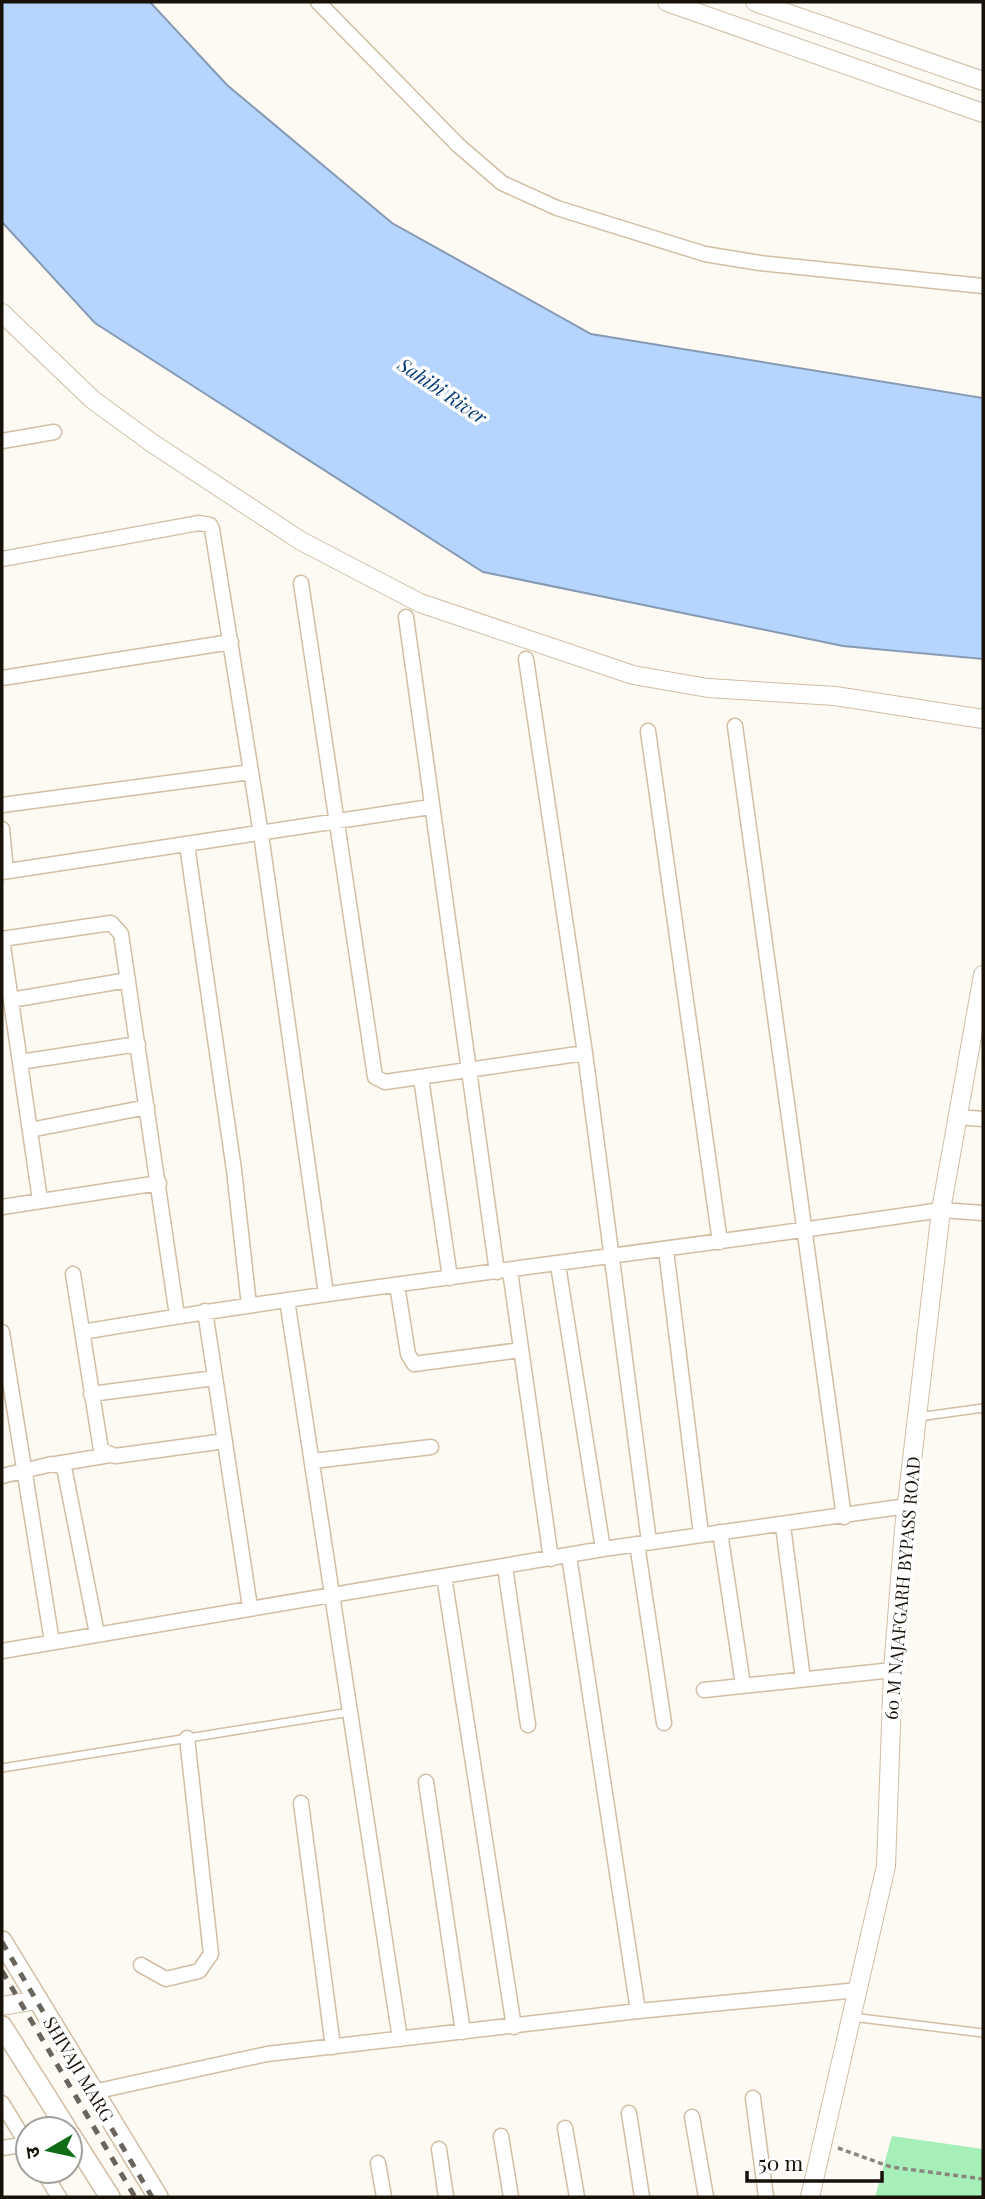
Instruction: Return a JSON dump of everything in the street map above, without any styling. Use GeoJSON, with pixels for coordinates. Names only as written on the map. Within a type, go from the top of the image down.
{"type":"FeatureCollection","features":[{"type":"Feature","properties":{"kind":"main road","name":"SHIVAJI MARG"},"geometry":{"type":"LineString","coordinates":[[2,1941],[158,2197]]}},
{"type":"Feature","properties":{"kind":"main road"},"geometry":{"type":"LineString","coordinates":[[2,2026],[58,2115]]}},
{"type":"Feature","properties":{"kind":"main road"},"geometry":{"type":"LineString","coordinates":[[84,2157],[110,2197]]}},
{"type":"Feature","properties":{"kind":"street"},"geometry":{"type":"LineString","coordinates":[[317,2],[458,145],[502,183],[557,208],[705,254],[760,263],[983,286]]}},
{"type":"Feature","properties":{"kind":"street"},"geometry":{"type":"LineString","coordinates":[[667,2],[983,113]]}},
{"type":"Feature","properties":{"kind":"street"},"geometry":{"type":"LineString","coordinates":[[755,2],[983,81]]}},
{"type":"Feature","properties":{"kind":"street"},"geometry":{"type":"LineString","coordinates":[[2,313],[93,400],[205,480],[302,541],[420,603],[633,675],[708,688],[835,696],[983,719]]}},
{"type":"Feature","properties":{"kind":"street"},"geometry":{"type":"LineString","coordinates":[[2,441],[54,432]]}},
{"type":"Feature","properties":{"kind":"street"},"geometry":{"type":"LineString","coordinates":[[2,559],[199,523],[210,525],[261,834],[326,1294]]}},
{"type":"Feature","properties":{"kind":"street"},"geometry":{"type":"LineString","coordinates":[[301,583],[374,1077],[385,1082],[421,1078],[585,1053]]}},
{"type":"Feature","properties":{"kind":"street"},"geometry":{"type":"LineString","coordinates":[[406,617],[467,1070],[521,1350],[551,1559]]}},
{"type":"Feature","properties":{"kind":"street"},"geometry":{"type":"LineString","coordinates":[[2,678],[231,642]]}},
{"type":"Feature","properties":{"kind":"street"},"geometry":{"type":"LineString","coordinates":[[526,659],[585,1053],[664,1723]]}},
{"type":"Feature","properties":{"kind":"street"},"geometry":{"type":"LineString","coordinates":[[735,726],[844,1517]]}},
{"type":"Feature","properties":{"kind":"street"},"geometry":{"type":"LineString","coordinates":[[649,731],[720,1242]]}},
{"type":"Feature","properties":{"kind":"street"},"geometry":{"type":"LineString","coordinates":[[2,805],[251,772]]}},
{"type":"Feature","properties":{"kind":"street"},"geometry":{"type":"LineString","coordinates":[[2,829],[4,872],[430,807]]}},
{"type":"Feature","properties":{"kind":"street"},"geometry":{"type":"LineString","coordinates":[[187,845],[234,1170],[249,1305]]}},
{"type":"Feature","properties":{"kind":"street"},"geometry":{"type":"LineString","coordinates":[[40,1200],[2,939],[111,923],[121,934],[177,1316]]}},
{"type":"Feature","properties":{"kind":"street","name":"60 M NAJAFGARH BYPASS ROAD"},"geometry":{"type":"LineString","coordinates":[[810,2197],[886,1866],[893,1670],[907,1506],[941,1210],[957,1117],[978,1029],[983,975]]}},
{"type":"Feature","properties":{"kind":"street"},"geometry":{"type":"LineString","coordinates":[[11,1000],[128,980]]}},
{"type":"Feature","properties":{"kind":"street"},"geometry":{"type":"LineString","coordinates":[[20,1062],[138,1044]]}},
{"type":"Feature","properties":{"kind":"street"},"geometry":{"type":"LineString","coordinates":[[421,1078],[450,1278]]}},
{"type":"Feature","properties":{"kind":"street"},"geometry":{"type":"LineString","coordinates":[[30,1130],[147,1107]]}},
{"type":"Feature","properties":{"kind":"street"},"geometry":{"type":"LineString","coordinates":[[957,1117],[983,1119]]}},
{"type":"Feature","properties":{"kind":"street"},"geometry":{"type":"LineString","coordinates":[[2,1207],[159,1184]]}},
{"type":"Feature","properties":{"kind":"street"},"geometry":{"type":"LineString","coordinates":[[82,1332],[205,1311],[611,1258],[941,1210],[983,1213]]}},
{"type":"Feature","properties":{"kind":"street"},"geometry":{"type":"LineString","coordinates":[[666,1250],[701,1534]]}},
{"type":"Feature","properties":{"kind":"street"},"geometry":{"type":"LineString","coordinates":[[558,1265],[603,1549]]}},
{"type":"Feature","properties":{"kind":"street"},"geometry":{"type":"LineString","coordinates":[[73,1274],[98,1443],[101,1450],[110,1455]]}},
{"type":"Feature","properties":{"kind":"street"},"geometry":{"type":"LineString","coordinates":[[397,1285],[408,1354],[414,1364],[521,1350]]}},
{"type":"Feature","properties":{"kind":"street"},"geometry":{"type":"LineString","coordinates":[[286,1300],[334,1593],[400,2039]]}},
{"type":"Feature","properties":{"kind":"street"},"geometry":{"type":"LineString","coordinates":[[205,1311],[250,1607]]}},
{"type":"Feature","properties":{"kind":"street"},"geometry":{"type":"LineString","coordinates":[[2,1332],[52,1642]]}},
{"type":"Feature","properties":{"kind":"street"},"geometry":{"type":"LineString","coordinates":[[91,1394],[215,1378]]}},
{"type":"Feature","properties":{"kind":"street"},"geometry":{"type":"LineString","coordinates":[[2,1476],[110,1455],[225,1441]]}},
{"type":"Feature","properties":{"kind":"street"},"geometry":{"type":"LineString","coordinates":[[313,1461],[431,1447]]}},
{"type":"Feature","properties":{"kind":"street"},"geometry":{"type":"LineString","coordinates":[[56,1464],[64,1467],[68,1475],[97,1634]]}},
{"type":"Feature","properties":{"kind":"street"},"geometry":{"type":"LineString","coordinates":[[2,1651],[603,1549],[701,1534],[783,1526],[907,1506]]}},
{"type":"Feature","properties":{"kind":"street"},"geometry":{"type":"LineString","coordinates":[[783,1526],[803,1679]]}},
{"type":"Feature","properties":{"kind":"street"},"geometry":{"type":"LineString","coordinates":[[720,1532],[743,1685]]}},
{"type":"Feature","properties":{"kind":"street"},"geometry":{"type":"LineString","coordinates":[[569,1556],[638,2011]]}},
{"type":"Feature","properties":{"kind":"street"},"geometry":{"type":"LineString","coordinates":[[505,1567],[528,1725]]}},
{"type":"Feature","properties":{"kind":"street"},"geometry":{"type":"LineString","coordinates":[[444,1576],[514,2027]]}},
{"type":"Feature","properties":{"kind":"street"},"geometry":{"type":"LineString","coordinates":[[704,1690],[893,1670]]}},
{"type":"Feature","properties":{"kind":"street"},"geometry":{"type":"LineString","coordinates":[[141,1965],[166,1979],[199,1971],[211,1954],[187,1738]]}},
{"type":"Feature","properties":{"kind":"street"},"geometry":{"type":"LineString","coordinates":[[426,1782],[463,2032]]}},
{"type":"Feature","properties":{"kind":"street"},"geometry":{"type":"LineString","coordinates":[[301,1803],[333,2047]]}},
{"type":"Feature","properties":{"kind":"street"},"geometry":{"type":"LineString","coordinates":[[93,2092],[253,2056],[638,2011],[858,1990]]}},
{"type":"Feature","properties":{"kind":"street"},"geometry":{"type":"LineString","coordinates":[[2,2006],[37,2000]]}},
{"type":"Feature","properties":{"kind":"street"},"geometry":{"type":"LineString","coordinates":[[753,2098],[766,2197]]}},
{"type":"Feature","properties":{"kind":"street"},"geometry":{"type":"LineString","coordinates":[[2,2103],[14,2122]]}},
{"type":"Feature","properties":{"kind":"street"},"geometry":{"type":"LineString","coordinates":[[629,2113],[642,2197]]}},
{"type":"Feature","properties":{"kind":"street"},"geometry":{"type":"LineString","coordinates":[[692,2117],[706,2197]]}},
{"type":"Feature","properties":{"kind":"street"},"geometry":{"type":"LineString","coordinates":[[565,2128],[577,2197]]}},
{"type":"Feature","properties":{"kind":"street"},"geometry":{"type":"LineString","coordinates":[[501,2136],[511,2197]]}},
{"type":"Feature","properties":{"kind":"street"},"geometry":{"type":"LineString","coordinates":[[439,2149],[446,2197]]}},
{"type":"Feature","properties":{"kind":"street"},"geometry":{"type":"LineString","coordinates":[[378,2164],[384,2197]]}},
{"type":"Feature","properties":{"kind":"lane"},"geometry":{"type":"LineString","coordinates":[[918,1417],[983,1408]]}},
{"type":"Feature","properties":{"kind":"lane"},"geometry":{"type":"LineString","coordinates":[[2,1768],[351,1712]]}},
{"type":"Feature","properties":{"kind":"lane"},"geometry":{"type":"LineString","coordinates":[[852,2017],[983,2033]]}},
{"type":"Feature","properties":{"kind":"path"},"geometry":{"type":"LineString","coordinates":[[822,2143],[891,2167],[983,2179]]}},
{"type":"Feature","properties":{"kind":"green space"},"geometry":{"type":"Polygon","coordinates":[[[892,2136],[983,2149],[983,2197],[875,2197],[892,2136]]]}},
{"type":"Feature","properties":{"kind":"water","name":"Sahibi River"},"geometry":{"type":"Polygon","coordinates":[[[2,2],[150,2],[227,85],[392,223],[591,334],[983,398],[983,659],[843,646],[483,572],[95,323],[2,222],[2,2]]]}},
{"type":"Feature","properties":{"kind":"railway"},"geometry":{"type":"LineString","coordinates":[[2,1942],[152,2197]]}},
{"type":"Feature","properties":{"kind":"railway"},"geometry":{"type":"LineString","coordinates":[[2,1971],[135,2197]]}}]}
